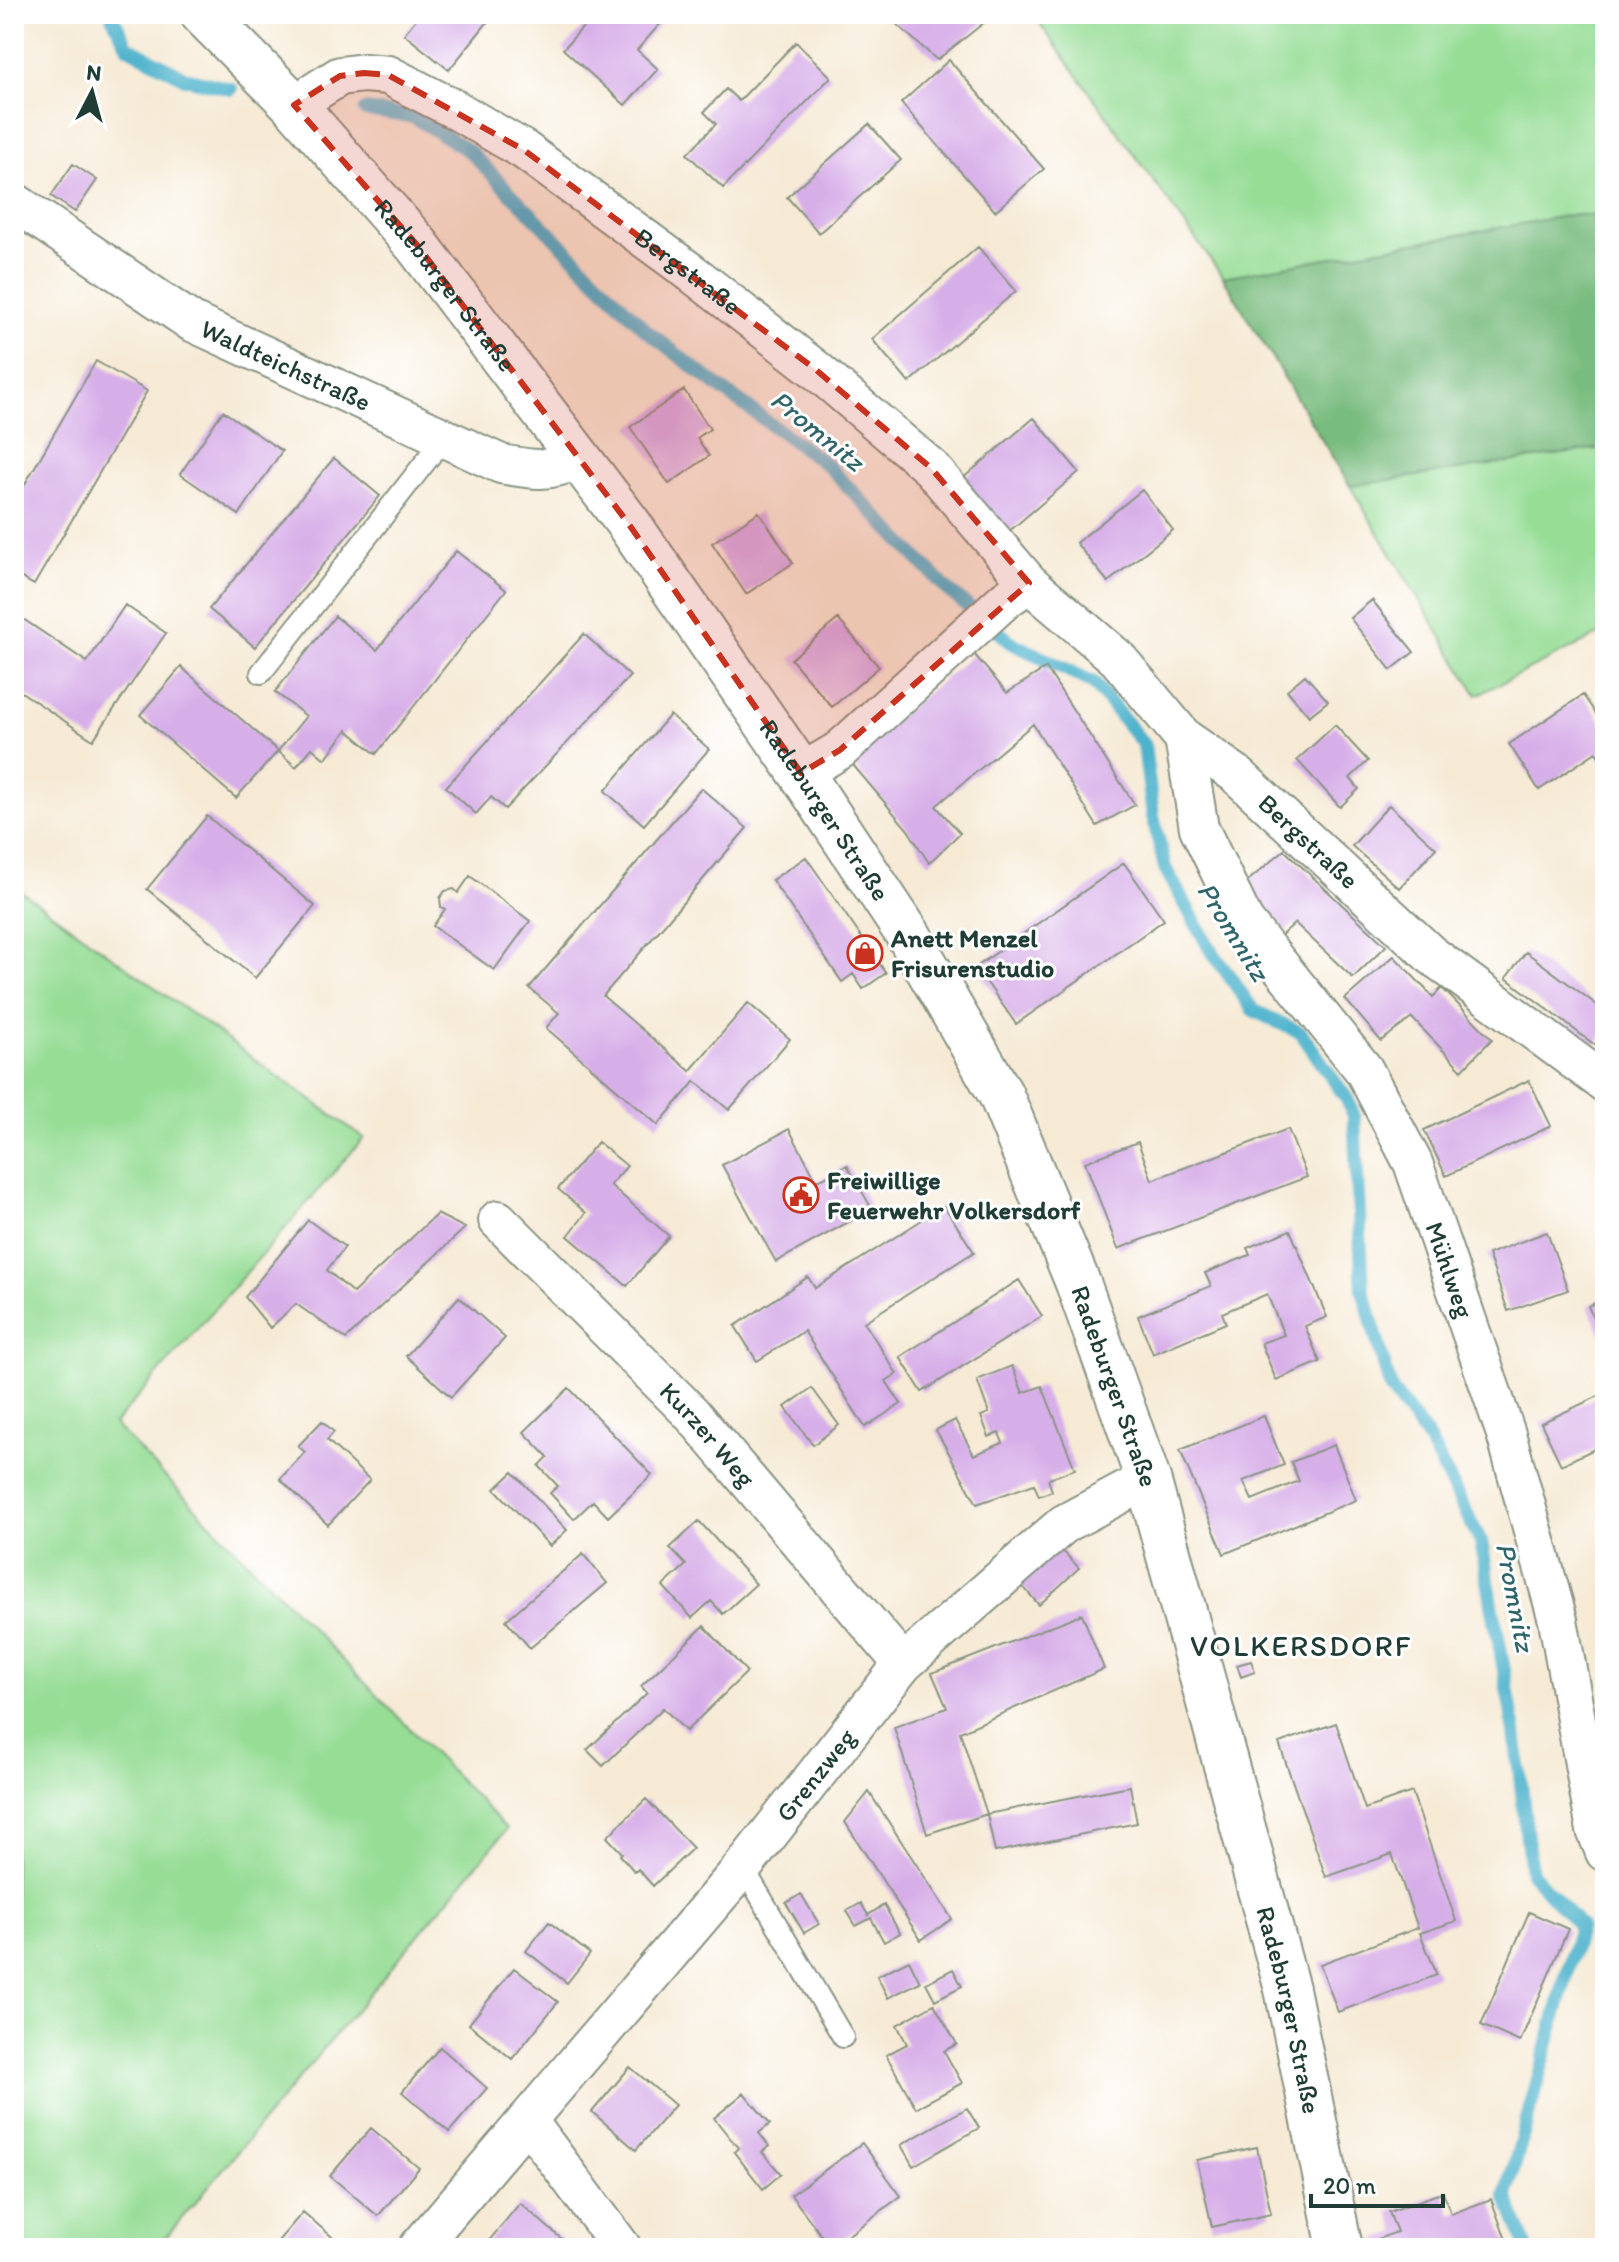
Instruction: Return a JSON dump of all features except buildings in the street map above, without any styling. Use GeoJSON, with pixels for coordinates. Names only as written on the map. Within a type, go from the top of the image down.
{"type":"FeatureCollection","features":[{"type":"Feature","properties":{"kind":"main road","name":"Radeburger Straße"},"geometry":{"type":"LineString","coordinates":[[203,14],[294,105],[417,245],[628,523],[801,773],[909,936],[1001,1095],[1078,1283],[1148,1479],[1287,1989],[1340,2248]]}},
{"type":"Feature","properties":{"kind":"street","name":"Bergstraße"},"geometry":{"type":"LineString","coordinates":[[294,105],[340,76],[364,73],[388,75],[524,150],[693,274],[815,369],[931,468],[1017,591],[1118,659],[1184,738],[1236,774],[1430,954],[1605,1083]]}},
{"type":"Feature","properties":{"kind":"street","name":"Waldteichstraße"},"geometry":{"type":"LineString","coordinates":[[14,202],[192,322],[501,464],[539,471],[558,468],[579,459]]}},
{"type":"Feature","properties":{"kind":"street"},"geometry":{"type":"LineString","coordinates":[[801,773],[840,750],[1017,591]]}},
{"type":"Feature","properties":{"kind":"street","name":"Mühlweg"},"geometry":{"type":"LineString","coordinates":[[1184,738],[1199,828],[1244,921],[1364,1070],[1413,1163],[1506,1434],[1558,1620],[1596,1830],[1605,1852]]}},
{"type":"Feature","properties":{"kind":"street","name":"Kurzer Weg"},"geometry":{"type":"LineString","coordinates":[[498,1220],[691,1413],[903,1664]]}},
{"type":"Feature","properties":{"kind":"street","name":"Grenzweg"},"geometry":{"type":"LineString","coordinates":[[418,2248],[743,1867],[903,1664],[1064,1524],[1148,1479]]}},
{"type":"Feature","properties":{"kind":"street"},"geometry":{"type":"LineString","coordinates":[[527,2120],[622,2248]]}},
{"type":"Feature","properties":{"kind":"lane"},"geometry":{"type":"LineString","coordinates":[[261,673],[444,438]]}},
{"type":"Feature","properties":{"kind":"lane"},"geometry":{"type":"LineString","coordinates":[[743,1867],[843,2037]]}},
{"type":"Feature","properties":{"kind":"highlighted area"},"geometry":{"type":"Polygon","coordinates":[[[364,73],[388,75],[524,150],[815,369],[931,468],[1029,583],[840,750],[801,773],[628,523],[417,245],[294,105],[340,76],[364,73]]]}},
{"type":"Feature","properties":{"kind":"green space"},"geometry":{"type":"Polygon","coordinates":[[[1033,14],[1605,14],[1605,632],[1477,695],[1223,277],[1033,14]]]}},
{"type":"Feature","properties":{"kind":"green space"},"geometry":{"type":"Polygon","coordinates":[[[1576,214],[1605,217],[1605,447],[1602,448],[1350,486],[1223,277],[1576,214]]]}},
{"type":"Feature","properties":{"kind":"green space"},"geometry":{"type":"Polygon","coordinates":[[[14,886],[364,1138],[114,1424],[507,1829],[157,2248],[14,2248],[14,886]]]}},
{"type":"Feature","properties":{"kind":"waterway","name":"Promnitz"},"geometry":{"type":"LineString","coordinates":[[111,14],[128,47],[185,78],[231,89]]}},
{"type":"Feature","properties":{"kind":"waterway","name":"Promnitz"},"geometry":{"type":"LineString","coordinates":[[365,110],[414,117],[469,151],[646,330],[827,465],[948,590],[1012,643],[1094,683],[1144,745],[1153,816],[1165,868],[1209,947],[1253,1010],[1301,1033],[1347,1099],[1354,1116],[1363,1290],[1391,1389],[1429,1440],[1481,1542],[1515,1732],[1531,1873],[1580,1926],[1506,2196],[1527,2248]]}},
{"type":"Feature","properties":{"kind":"place","name":"Anett Menzel Frisurenstudio"},"geometry":{"type":"Point","coordinates":[865,953]}},
{"type":"Feature","properties":{"kind":"place","name":"Freiwillige Feuerwehr Volkersdorf"},"geometry":{"type":"Point","coordinates":[801,1195]}},
{"type":"Feature","properties":{"kind":"district","name":"VOLKERSDORF"},"geometry":{"type":"Point","coordinates":[1301,1646]}}]}
